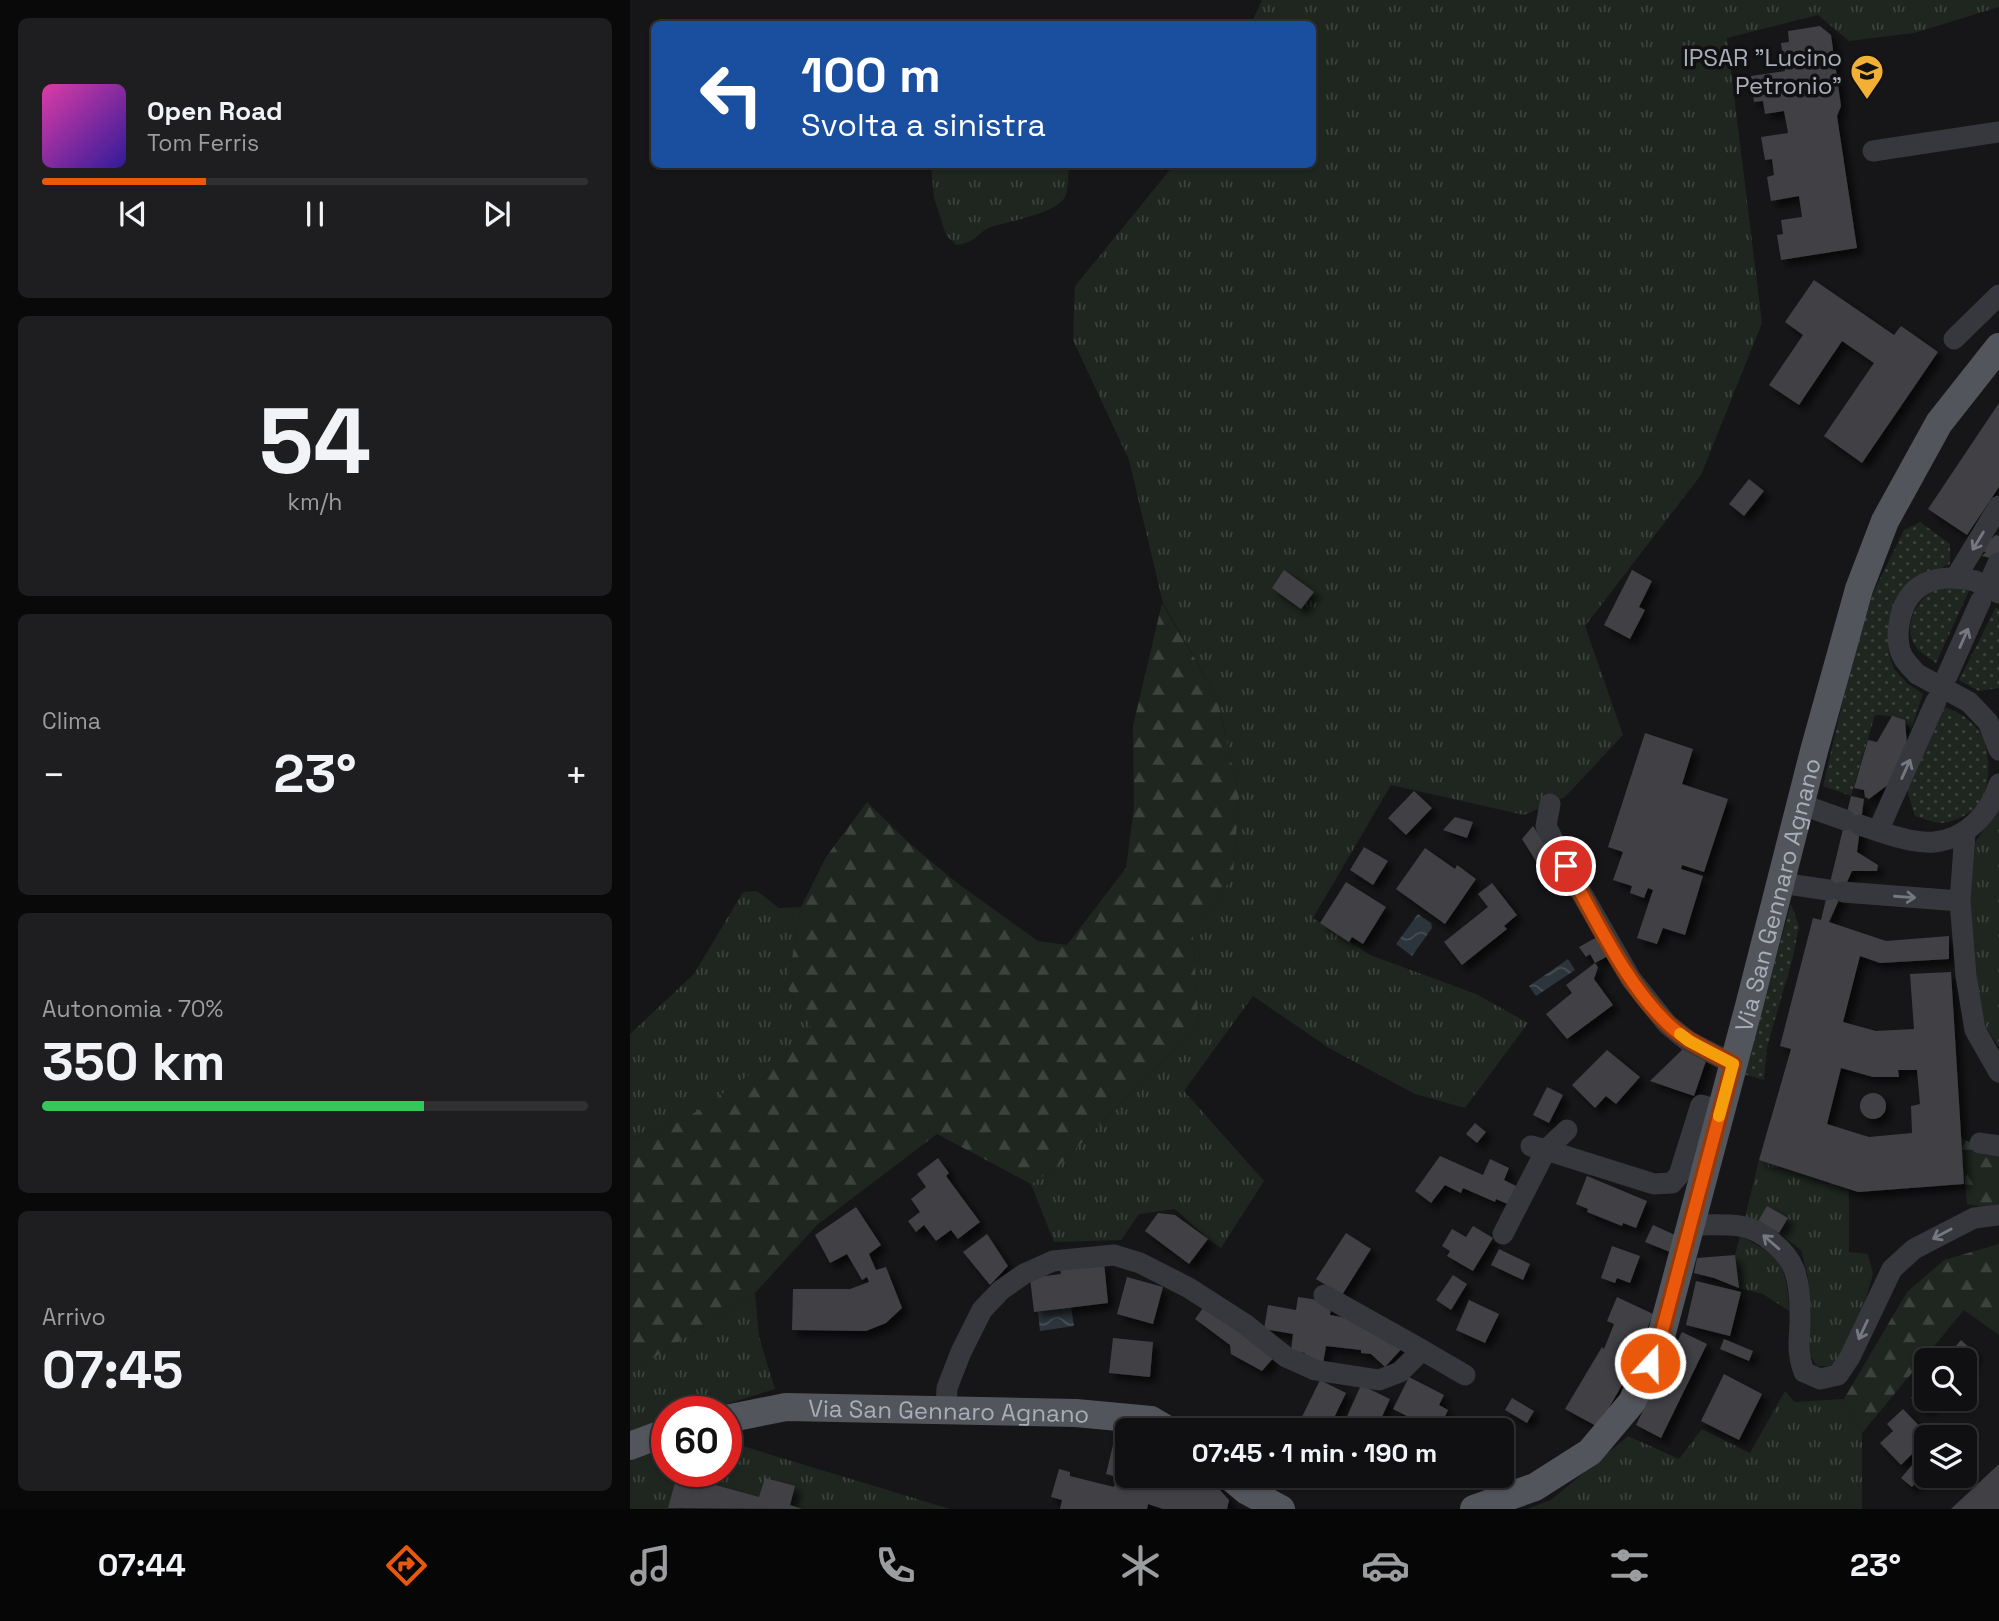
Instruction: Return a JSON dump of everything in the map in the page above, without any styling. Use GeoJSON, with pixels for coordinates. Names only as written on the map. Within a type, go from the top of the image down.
{"type":"FeatureCollection","features":[{"type":"Feature","properties":{"kind":"main road","name":"Via San Gennaro Agnano"},"geometry":{"type":"LineString","coordinates":[[1474,1509],[1535,1487],[1590,1452],[1632,1402],[1659,1343],[1859,589],[1885,521],[1939,423],[1999,346]]}},
{"type":"Feature","properties":{"kind":"main road","name":"Via San Gennaro Agnano"},"geometry":{"type":"LineString","coordinates":[[742,1416],[786,1407],[1076,1413],[1130,1418]]}},
{"type":"Feature","properties":{"kind":"main road"},"geometry":{"type":"LineString","coordinates":[[630,1446],[651,1438]]}},
{"type":"Feature","properties":{"kind":"main road"},"geometry":{"type":"LineString","coordinates":[[1243,1488],[1280,1509]]}},
{"type":"Feature","properties":{"kind":"street"},"geometry":{"type":"LineString","coordinates":[[1873,151],[1999,132]]}},
{"type":"Feature","properties":{"kind":"street"},"geometry":{"type":"LineString","coordinates":[[1954,339],[1999,295]]}},
{"type":"Feature","properties":{"kind":"street"},"geometry":{"type":"LineString","coordinates":[[1939,423],[1999,371]]}},
{"type":"Feature","properties":{"kind":"street"},"geometry":{"type":"LineString","coordinates":[[1947,676],[1984,582],[1999,506]]}},
{"type":"Feature","properties":{"kind":"street"},"geometry":{"type":"LineString","coordinates":[[1984,582],[1928,582],[1910,594],[1901,611],[1898,634],[1902,657],[1917,674],[1969,702],[1988,722],[1999,750]]}},
{"type":"Feature","properties":{"kind":"street"},"geometry":{"type":"LineString","coordinates":[[1861,825],[1936,701]]}},
{"type":"Feature","properties":{"kind":"street"},"geometry":{"type":"LineString","coordinates":[[1800,804],[1861,825],[1933,842],[1965,833],[1986,812],[1999,784]]}},
{"type":"Feature","properties":{"kind":"street"},"geometry":{"type":"LineString","coordinates":[[1549,804],[1546,826],[1630,979],[1667,1024],[1689,1041],[1733,1064]]}},
{"type":"Feature","properties":{"kind":"street"},"geometry":{"type":"LineString","coordinates":[[1965,833],[1960,901],[1966,976],[1975,1030],[1999,1072]]}},
{"type":"Feature","properties":{"kind":"street"},"geometry":{"type":"LineString","coordinates":[[1781,883],[1835,891],[1960,901]]}},
{"type":"Feature","properties":{"kind":"street"},"geometry":{"type":"LineString","coordinates":[[1538,1148],[1654,1184],[1672,1183],[1679,1175],[1701,1105],[1720,1111]]}},
{"type":"Feature","properties":{"kind":"street"},"geometry":{"type":"LineString","coordinates":[[1503,1234],[1538,1148],[1567,1130]]}},
{"type":"Feature","properties":{"kind":"street"},"geometry":{"type":"LineString","coordinates":[[1691,1225],[1742,1226],[1761,1234],[1780,1250],[1794,1268],[1798,1290],[1801,1316],[1797,1353],[1804,1371],[1820,1379],[1838,1375],[1850,1357],[1888,1278],[1914,1249],[1974,1217],[1999,1215]]}},
{"type":"Feature","properties":{"kind":"street"},"geometry":{"type":"LineString","coordinates":[[946,1411],[947,1388],[982,1310],[1001,1290],[1024,1274],[1053,1261],[1114,1255],[1140,1263],[1189,1288],[1245,1324],[1286,1357],[1315,1370],[1379,1380],[1400,1372],[1422,1350]]}},
{"type":"Feature","properties":{"kind":"street"},"geometry":{"type":"LineString","coordinates":[[1324,1295],[1465,1375]]}},
{"type":"Feature","properties":{"kind":"green space"},"geometry":{"type":"Polygon","coordinates":[[[1262,0],[1999,0],[1999,7],[1914,33],[1849,41],[1818,15],[1727,38],[1762,323],[1701,475],[1585,626],[1623,735],[1565,797],[1524,815],[1391,785],[1313,918],[1370,955],[1476,994],[1528,1023],[1465,1108],[1415,1094],[1329,1048],[1253,996],[1184,1091],[1264,1181],[1221,1248],[1175,1209],[1139,1214],[1121,1240],[1054,1242],[1031,1184],[1061,1164],[1199,1027],[1193,935],[1233,876],[1239,797],[1217,697],[1163,603],[1129,460],[1073,340],[1075,286],[1172,168],[1316,168],[1316,21],[1252,21],[1262,0]]]}},
{"type":"Feature","properties":{"kind":"green space"},"geometry":{"type":"Polygon","coordinates":[[[931,168],[1069,168],[1067,190],[1060,203],[1032,216],[989,228],[963,244],[956,245],[946,235],[934,198],[931,168]]]}},
{"type":"Feature","properties":{"kind":"green space"},"geometry":{"type":"Polygon","coordinates":[[[1920,522],[1950,544],[1950,564],[1926,575],[1888,636],[1889,654],[1894,669],[1907,683],[1923,694],[1911,730],[1900,719],[1875,715],[1851,796],[1823,786],[1855,649],[1873,593],[1904,530],[1920,522]]]}},
{"type":"Feature","properties":{"kind":"green space"},"geometry":{"type":"Polygon","coordinates":[[[1959,586],[1969,591],[1936,663],[1914,644],[1910,633],[1912,618],[1919,603],[1930,593],[1959,586]]]}},
{"type":"Feature","properties":{"kind":"green space"},"geometry":{"type":"Polygon","coordinates":[[[1162,603],[1217,697],[1239,797],[1233,876],[1193,935],[1199,1027],[1061,1164],[1031,1184],[937,1134],[817,1225],[755,1293],[630,1373],[630,1139],[684,1120],[813,1031],[787,987],[801,907],[826,857],[867,802],[909,843],[957,883],[1038,941],[1067,945],[1126,868],[1134,808],[1133,726],[1162,603]]]}},
{"type":"Feature","properties":{"kind":"green space"},"geometry":{"type":"Polygon","coordinates":[[[1996,607],[1999,609],[1999,688],[1979,691],[1959,680],[1996,607]]]}},
{"type":"Feature","properties":{"kind":"green space"},"geometry":{"type":"Polygon","coordinates":[[[1945,707],[1964,716],[1979,731],[1988,755],[1988,774],[1985,792],[1975,808],[1959,818],[1941,823],[1915,816],[1907,790],[1945,707]]]}},
{"type":"Feature","properties":{"kind":"green space"},"geometry":{"type":"Polygon","coordinates":[[[1999,808],[1999,1047],[1984,1025],[1977,994],[1968,900],[1971,848],[1999,808]]]}},
{"type":"Feature","properties":{"kind":"green space"},"geometry":{"type":"Polygon","coordinates":[[[757,891],[779,908],[801,907],[787,987],[814,1031],[684,1120],[630,1139],[630,1034],[694,974],[743,892],[757,891]]]}},
{"type":"Feature","properties":{"kind":"green space"},"geometry":{"type":"Polygon","coordinates":[[[1791,904],[1799,926],[1793,957],[1767,1047],[1764,1080],[1743,1074],[1791,904]]]}},
{"type":"Feature","properties":{"kind":"green space"},"geometry":{"type":"Polygon","coordinates":[[[1961,1138],[1999,1155],[1999,1210],[1967,1204],[1961,1138]]]}},
{"type":"Feature","properties":{"kind":"green space"},"geometry":{"type":"Polygon","coordinates":[[[1759,1160],[1849,1189],[1849,1252],[1868,1254],[1873,1274],[1860,1319],[1833,1366],[1817,1366],[1807,1351],[1811,1315],[1808,1277],[1801,1250],[1779,1233],[1788,1218],[1767,1206],[1758,1221],[1745,1217],[1759,1160]]]}},
{"type":"Feature","properties":{"kind":"green space"},"geometry":{"type":"Polygon","coordinates":[[[1740,1236],[1765,1250],[1779,1264],[1786,1283],[1789,1311],[1763,1294],[1739,1288],[1735,1255],[1740,1236]]]}},
{"type":"Feature","properties":{"kind":"green space"},"geometry":{"type":"Polygon","coordinates":[[[1999,1244],[1999,1335],[1964,1310],[1932,1348],[1914,1348],[1914,1370],[1862,1433],[1844,1399],[1907,1292],[1944,1260],[1999,1244]]]}},
{"type":"Feature","properties":{"kind":"green space"},"geometry":{"type":"Polygon","coordinates":[[[755,1293],[759,1337],[775,1389],[742,1399],[742,1396],[651,1396],[651,1428],[630,1434],[630,1373],[755,1293]]]}},
{"type":"Feature","properties":{"kind":"green space"},"geometry":{"type":"Polygon","coordinates":[[[1785,1391],[1795,1402],[1844,1399],[1862,1433],[1862,1509],[1527,1509],[1551,1500],[1628,1436],[1679,1459],[1702,1429],[1750,1453],[1785,1391]]]}},
{"type":"Feature","properties":{"kind":"green space"},"geometry":{"type":"Polygon","coordinates":[[[742,1446],[950,1509],[630,1509],[630,1461],[651,1452],[651,1487],[742,1487],[742,1446]]]}},
{"type":"Feature","properties":{"kind":"water"},"geometry":{"type":"Polygon","coordinates":[[[1418,914],[1431,923],[1432,928],[1412,956],[1396,944],[1418,914]]]}},
{"type":"Feature","properties":{"kind":"water"},"geometry":{"type":"Polygon","coordinates":[[[1568,959],[1575,970],[1536,996],[1529,986],[1568,959]]]}},
{"type":"Feature","properties":{"kind":"water"},"geometry":{"type":"Polygon","coordinates":[[[1071,1307],[1074,1326],[1040,1331],[1038,1312],[1071,1307]]]}},
{"type":"Feature","properties":{"kind":"building"},"geometry":{"type":"Polygon","coordinates":[[[1820,26],[1831,35],[1841,106],[1837,116],[1857,248],[1781,260],[1777,235],[1783,234],[1781,220],[1802,217],[1799,196],[1771,201],[1767,177],[1774,175],[1772,159],[1765,160],[1761,137],[1788,133],[1784,111],[1765,114],[1763,101],[1754,102],[1751,76],[1785,71],[1781,43],[1789,42],[1788,31],[1820,26]]]}},
{"type":"Feature","properties":{"kind":"building"},"geometry":{"type":"Polygon","coordinates":[[[1814,280],[1894,335],[1901,326],[1938,352],[1862,463],[1824,436],[1874,363],[1842,341],[1799,405],[1769,385],[1803,335],[1785,322],[1814,280]]]}},
{"type":"Feature","properties":{"kind":"building"},"geometry":{"type":"Polygon","coordinates":[[[1999,403],[1999,487],[1967,535],[1928,509],[1999,403]]]}},
{"type":"Feature","properties":{"kind":"building"},"geometry":{"type":"Polygon","coordinates":[[[1749,479],[1764,491],[1744,516],[1729,504],[1749,479]]]}},
{"type":"Feature","properties":{"kind":"building"},"geometry":{"type":"Polygon","coordinates":[[[1996,535],[1999,536],[1999,560],[1982,556],[1986,552],[1977,550],[1996,535]]]}},
{"type":"Feature","properties":{"kind":"building"},"geometry":{"type":"Polygon","coordinates":[[[1284,570],[1314,592],[1301,609],[1272,588],[1284,570]]]}},
{"type":"Feature","properties":{"kind":"building"},"geometry":{"type":"Polygon","coordinates":[[[1632,570],[1652,581],[1639,607],[1645,610],[1630,639],[1604,625],[1632,570]]]}},
{"type":"Feature","properties":{"kind":"building"},"geometry":{"type":"Polygon","coordinates":[[[1892,716],[1905,720],[1907,744],[1889,784],[1869,799],[1865,797],[1864,790],[1854,788],[1868,740],[1877,742],[1892,716]]]}},
{"type":"Feature","properties":{"kind":"building"},"geometry":{"type":"Polygon","coordinates":[[[1645,733],[1693,749],[1682,784],[1728,799],[1704,872],[1682,865],[1681,869],[1703,876],[1685,935],[1663,928],[1657,944],[1637,938],[1653,890],[1648,888],[1644,898],[1630,893],[1632,886],[1613,880],[1623,852],[1608,847],[1645,733]]]}},
{"type":"Feature","properties":{"kind":"building"},"geometry":{"type":"Polygon","coordinates":[[[1414,791],[1432,808],[1406,835],[1388,818],[1414,791]]]}},
{"type":"Feature","properties":{"kind":"building"},"geometry":{"type":"Polygon","coordinates":[[[1851,796],[1864,799],[1857,852],[1878,865],[1877,871],[1852,871],[1829,922],[1886,941],[1949,936],[1949,959],[1880,963],[1860,956],[1843,1022],[1876,1031],[1914,1029],[1910,974],[1951,972],[1964,1184],[1858,1192],[1759,1160],[1791,1049],[1780,1046],[1813,918],[1821,920],[1851,796]],[[1841,1068],[1827,1124],[1869,1137],[1912,1133],[1911,1106],[1920,1104],[1917,1070],[1898,1070],[1899,1077],[1873,1077],[1841,1068]]]}},
{"type":"Feature","properties":{"kind":"building"},"geometry":{"type":"Polygon","coordinates":[[[1455,817],[1473,822],[1467,838],[1443,830],[1455,817]]]}},
{"type":"Feature","properties":{"kind":"building"},"geometry":{"type":"Polygon","coordinates":[[[1533,826],[1555,859],[1539,866],[1522,839],[1533,826]]]}},
{"type":"Feature","properties":{"kind":"building"},"geometry":{"type":"Polygon","coordinates":[[[1364,847],[1388,861],[1373,885],[1350,870],[1364,847]]]}},
{"type":"Feature","properties":{"kind":"building"},"geometry":{"type":"Polygon","coordinates":[[[1425,848],[1455,869],[1457,865],[1476,879],[1445,924],[1396,889],[1425,848]]]}},
{"type":"Feature","properties":{"kind":"building"},"geometry":{"type":"Polygon","coordinates":[[[1346,882],[1386,907],[1363,944],[1352,937],[1349,942],[1320,923],[1346,882]]]}},
{"type":"Feature","properties":{"kind":"building"},"geometry":{"type":"Polygon","coordinates":[[[1492,883],[1517,915],[1504,926],[1507,929],[1462,965],[1444,942],[1488,907],[1478,894],[1492,883]]]}},
{"type":"Feature","properties":{"kind":"building"},"geometry":{"type":"Polygon","coordinates":[[[1599,936],[1610,955],[1595,963],[1590,954],[1586,957],[1579,947],[1599,936]]]}},
{"type":"Feature","properties":{"kind":"building"},"geometry":{"type":"Polygon","coordinates":[[[1595,963],[1598,967],[1594,979],[1613,1005],[1567,1039],[1546,1014],[1572,993],[1566,985],[1595,963]]]}},
{"type":"Feature","properties":{"kind":"building"},"geometry":{"type":"Polygon","coordinates":[[[1685,1047],[1707,1058],[1694,1096],[1650,1081],[1685,1047]]]}},
{"type":"Feature","properties":{"kind":"building"},"geometry":{"type":"Polygon","coordinates":[[[1607,1050],[1640,1077],[1616,1104],[1606,1096],[1595,1108],[1572,1085],[1607,1050]]]}},
{"type":"Feature","properties":{"kind":"building"},"geometry":{"type":"Polygon","coordinates":[[[1547,1087],[1563,1095],[1549,1123],[1533,1115],[1547,1087]]]}},
{"type":"Feature","properties":{"kind":"building"},"geometry":{"type":"Polygon","coordinates":[[[1873,1093],[1882,1097],[1886,1106],[1882,1115],[1873,1119],[1864,1115],[1860,1106],[1864,1097],[1873,1093]]]}},
{"type":"Feature","properties":{"kind":"building"},"geometry":{"type":"Polygon","coordinates":[[[1475,1123],[1486,1132],[1477,1143],[1466,1134],[1475,1123]]]}},
{"type":"Feature","properties":{"kind":"building"},"geometry":{"type":"Polygon","coordinates":[[[1440,1156],[1483,1175],[1490,1159],[1509,1168],[1504,1180],[1518,1187],[1510,1205],[1496,1199],[1495,1202],[1463,1188],[1461,1193],[1445,1185],[1431,1203],[1415,1191],[1440,1156]]]}},
{"type":"Feature","properties":{"kind":"building"},"geometry":{"type":"Polygon","coordinates":[[[938,1158],[949,1173],[946,1176],[980,1222],[958,1239],[951,1230],[936,1241],[924,1225],[916,1232],[908,1221],[920,1212],[911,1199],[926,1187],[917,1174],[938,1158]]]}},
{"type":"Feature","properties":{"kind":"building"},"geometry":{"type":"Polygon","coordinates":[[[1587,1176],[1647,1201],[1636,1228],[1623,1223],[1622,1226],[1587,1212],[1588,1209],[1576,1204],[1587,1176]]]}},
{"type":"Feature","properties":{"kind":"building"},"geometry":{"type":"Polygon","coordinates":[[[1767,1206],[1788,1218],[1779,1233],[1758,1221],[1767,1206]]]}},
{"type":"Feature","properties":{"kind":"building"},"geometry":{"type":"Polygon","coordinates":[[[856,1207],[881,1245],[869,1254],[876,1270],[886,1267],[902,1308],[886,1323],[866,1331],[792,1330],[793,1289],[850,1289],[869,1282],[867,1277],[862,1280],[847,1254],[830,1263],[815,1235],[856,1207]]]}},
{"type":"Feature","properties":{"kind":"building"},"geometry":{"type":"Polygon","coordinates":[[[1158,1213],[1175,1215],[1208,1239],[1189,1264],[1145,1231],[1158,1213]]]}},
{"type":"Feature","properties":{"kind":"building"},"geometry":{"type":"Polygon","coordinates":[[[1653,1225],[1675,1235],[1670,1252],[1645,1242],[1653,1225]]]}},
{"type":"Feature","properties":{"kind":"building"},"geometry":{"type":"Polygon","coordinates":[[[1473,1226],[1493,1238],[1473,1271],[1447,1256],[1450,1251],[1442,1246],[1452,1229],[1466,1237],[1473,1226]]]}},
{"type":"Feature","properties":{"kind":"building"},"geometry":{"type":"Polygon","coordinates":[[[1346,1233],[1371,1249],[1342,1295],[1316,1279],[1346,1233]]]}},
{"type":"Feature","properties":{"kind":"building"},"geometry":{"type":"Polygon","coordinates":[[[987,1234],[1008,1266],[990,1285],[963,1252],[987,1234]]]}},
{"type":"Feature","properties":{"kind":"building"},"geometry":{"type":"Polygon","coordinates":[[[1612,1246],[1640,1256],[1630,1283],[1617,1278],[1615,1283],[1601,1278],[1612,1246]]]}},
{"type":"Feature","properties":{"kind":"building"},"geometry":{"type":"Polygon","coordinates":[[[1499,1249],[1530,1264],[1523,1280],[1491,1265],[1499,1249]]]}},
{"type":"Feature","properties":{"kind":"building"},"geometry":{"type":"Polygon","coordinates":[[[1735,1255],[1739,1288],[1694,1273],[1697,1258],[1735,1255]]]}},
{"type":"Feature","properties":{"kind":"building"},"geometry":{"type":"Polygon","coordinates":[[[1104,1262],[1108,1303],[1034,1312],[1030,1278],[1061,1274],[1060,1267],[1104,1262]]]}},
{"type":"Feature","properties":{"kind":"building"},"geometry":{"type":"Polygon","coordinates":[[[1453,1275],[1467,1284],[1451,1310],[1436,1300],[1453,1275]]]}},
{"type":"Feature","properties":{"kind":"building"},"geometry":{"type":"Polygon","coordinates":[[[1127,1277],[1163,1287],[1153,1324],[1117,1314],[1127,1277]]]}},
{"type":"Feature","properties":{"kind":"building"},"geometry":{"type":"Polygon","coordinates":[[[1696,1281],[1741,1292],[1730,1336],[1686,1325],[1696,1281]]]}},
{"type":"Feature","properties":{"kind":"building"},"geometry":{"type":"Polygon","coordinates":[[[1298,1297],[1332,1302],[1330,1315],[1347,1318],[1405,1345],[1385,1367],[1371,1354],[1361,1353],[1361,1350],[1326,1346],[1323,1364],[1303,1358],[1305,1353],[1291,1351],[1293,1334],[1264,1329],[1268,1305],[1296,1310],[1298,1297]]]}},
{"type":"Feature","properties":{"kind":"building"},"geometry":{"type":"Polygon","coordinates":[[[1617,1297],[1653,1314],[1634,1364],[1598,1427],[1565,1409],[1602,1347],[1604,1349],[1614,1324],[1607,1321],[1617,1297]]]}},
{"type":"Feature","properties":{"kind":"building"},"geometry":{"type":"Polygon","coordinates":[[[1469,1300],[1499,1314],[1485,1343],[1456,1330],[1469,1300]]]}},
{"type":"Feature","properties":{"kind":"building"},"geometry":{"type":"Polygon","coordinates":[[[1206,1304],[1275,1356],[1262,1371],[1231,1354],[1230,1345],[1195,1319],[1206,1304]]]}},
{"type":"Feature","properties":{"kind":"building"},"geometry":{"type":"Polygon","coordinates":[[[1682,1332],[1707,1344],[1661,1438],[1636,1425],[1682,1332]]]}},
{"type":"Feature","properties":{"kind":"building"},"geometry":{"type":"Polygon","coordinates":[[[1113,1338],[1153,1342],[1150,1377],[1109,1373],[1113,1338]]]}},
{"type":"Feature","properties":{"kind":"building"},"geometry":{"type":"Polygon","coordinates":[[[1724,1339],[1753,1351],[1749,1361],[1720,1349],[1724,1339]]]}},
{"type":"Feature","properties":{"kind":"building"},"geometry":{"type":"Polygon","coordinates":[[[1961,1340],[1970,1348],[1954,1348],[1961,1340]]]}},
{"type":"Feature","properties":{"kind":"building"},"geometry":{"type":"Polygon","coordinates":[[[1724,1374],[1762,1394],[1739,1440],[1701,1421],[1724,1374]]]}},
{"type":"Feature","properties":{"kind":"building"},"geometry":{"type":"Polygon","coordinates":[[[1409,1377],[1444,1395],[1439,1405],[1448,1410],[1444,1418],[1411,1418],[1393,1409],[1409,1377]]]}},
{"type":"Feature","properties":{"kind":"building"},"geometry":{"type":"Polygon","coordinates":[[[1320,1380],[1346,1393],[1334,1418],[1301,1418],[1320,1380]]]}},
{"type":"Feature","properties":{"kind":"building"},"geometry":{"type":"Polygon","coordinates":[[[1361,1385],[1390,1399],[1381,1418],[1346,1418],[1361,1385]]]}},
{"type":"Feature","properties":{"kind":"building"},"geometry":{"type":"Polygon","coordinates":[[[1512,1398],[1534,1411],[1527,1423],[1505,1410],[1512,1398]]]}},
{"type":"Feature","properties":{"kind":"building"},"geometry":{"type":"Polygon","coordinates":[[[1903,1409],[1918,1425],[1914,1425],[1914,1452],[1901,1465],[1880,1443],[1893,1431],[1887,1424],[1903,1409]]]}},
{"type":"Feature","properties":{"kind":"building"},"geometry":{"type":"Polygon","coordinates":[[[1113,1445],[1115,1445],[1115,1476],[1106,1474],[1113,1445]]]}},
{"type":"Feature","properties":{"kind":"building"},"geometry":{"type":"Polygon","coordinates":[[[1914,1463],[1912,1487],[1901,1478],[1914,1463]]]}},
{"type":"Feature","properties":{"kind":"building"},"geometry":{"type":"Polygon","coordinates":[[[1999,1464],[1999,1509],[1951,1509],[1973,1488],[1977,1488],[1977,1485],[1999,1464]]]}},
{"type":"Feature","properties":{"kind":"building"},"geometry":{"type":"Polygon","coordinates":[[[1059,1469],[1070,1472],[1070,1476],[1114,1487],[1115,1484],[1115,1488],[1218,1488],[1229,1500],[1227,1509],[1163,1509],[1148,1504],[1147,1509],[1060,1509],[1062,1500],[1051,1497],[1059,1469]]]}},
{"type":"Feature","properties":{"kind":"building"},"geometry":{"type":"Polygon","coordinates":[[[765,1478],[795,1486],[790,1505],[802,1509],[668,1508],[674,1487],[723,1487],[759,1497],[765,1478]]]}},
{"type":"Feature","properties":{"kind":"slow traffic"},"geometry":{"type":"LineString","coordinates":[[1680,1034],[1733,1064],[1719,1116]]}},
{"type":"Feature","properties":{"kind":"place","name":"IPSAR \"Lucino Petronio\""},"geometry":{"type":"Point","coordinates":[1867,101]}},
{"type":"Feature","properties":{"kind":"route"},"geometry":{"type":"LineString","coordinates":[[1566,866],[1630,979],[1667,1024],[1689,1041],[1733,1064],[1659,1343],[1650,1363]]}}]}
